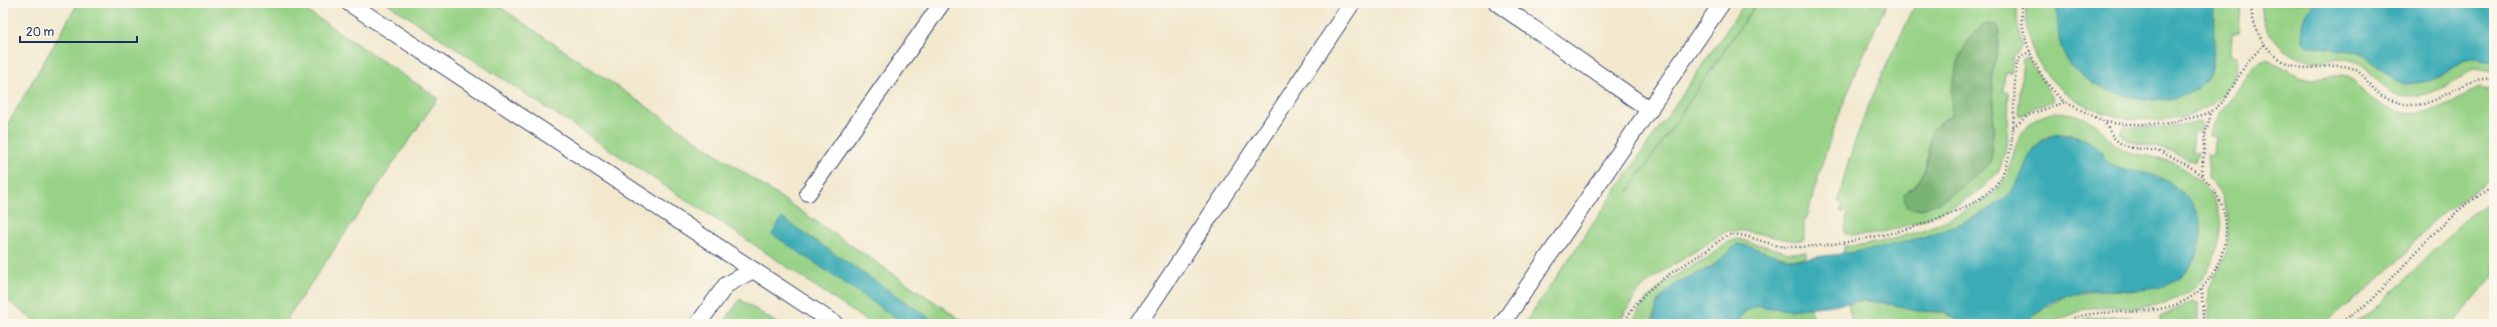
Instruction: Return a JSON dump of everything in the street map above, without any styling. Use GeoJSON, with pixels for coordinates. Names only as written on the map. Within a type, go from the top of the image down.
{"type":"FeatureCollection","features":[{"type":"Feature","properties":{"kind":"lane"},"geometry":{"type":"LineString","coordinates":[[349,3],[835,324]]}},
{"type":"Feature","properties":{"kind":"lane"},"geometry":{"type":"LineString","coordinates":[[808,193],[942,3]]}},
{"type":"Feature","properties":{"kind":"lane"},"geometry":{"type":"LineString","coordinates":[[1138,324],[1352,3]]}},
{"type":"Feature","properties":{"kind":"lane"},"geometry":{"type":"LineString","coordinates":[[1497,3],[1650,110]]}},
{"type":"Feature","properties":{"kind":"lane"},"geometry":{"type":"LineString","coordinates":[[1502,324],[1722,3]]}},
{"type":"Feature","properties":{"kind":"lane"},"geometry":{"type":"LineString","coordinates":[[698,324],[726,284],[753,270]]}},
{"type":"Feature","properties":{"kind":"path"},"geometry":{"type":"LineString","coordinates":[[2021,3],[2022,30],[2040,74],[2052,90],[2065,102],[2105,122],[2140,125],[2163,124],[2211,112],[2224,101],[2248,61],[2264,45]]}},
{"type":"Feature","properties":{"kind":"path"},"geometry":{"type":"LineString","coordinates":[[2250,3],[2256,29],[2264,45],[2285,62],[2296,67],[2351,68],[2360,72],[2378,94],[2397,102],[2414,106],[2446,96],[2481,78],[2494,80]]}},
{"type":"Feature","properties":{"kind":"path"},"geometry":{"type":"LineString","coordinates":[[1624,324],[1643,293],[1656,283],[1700,256],[1723,237],[1732,234],[1790,247],[1864,241],[1923,224],[1979,199],[2001,178],[2013,127],[2017,63],[2019,59],[2030,52]]}},
{"type":"Feature","properties":{"kind":"path"},"geometry":{"type":"LineString","coordinates":[[2013,127],[2029,115],[2065,102]]}},
{"type":"Feature","properties":{"kind":"path"},"geometry":{"type":"LineString","coordinates":[[2202,174],[2205,135],[2211,112]]}},
{"type":"Feature","properties":{"kind":"path"},"geometry":{"type":"LineString","coordinates":[[2059,324],[2079,315],[2161,309],[2185,301],[2202,289],[2218,266],[2225,242],[2227,225],[2220,201],[2202,174],[2170,156],[2125,146],[2112,135],[2105,122]]}},
{"type":"Feature","properties":{"kind":"path"},"geometry":{"type":"LineString","coordinates":[[2339,324],[2372,300],[2431,236],[2460,209],[2494,185]]}},
{"type":"Feature","properties":{"kind":"path"},"geometry":{"type":"LineString","coordinates":[[2202,289],[2203,324]]}},
{"type":"Feature","properties":{"kind":"green space"},"geometry":{"type":"Polygon","coordinates":[[[78,3],[295,3],[438,98],[283,324],[39,324],[3,297],[3,132],[78,3]]]}},
{"type":"Feature","properties":{"kind":"green space"},"geometry":{"type":"Polygon","coordinates":[[[387,3],[494,3],[967,324],[871,324],[740,235],[387,3]]]}},
{"type":"Feature","properties":{"kind":"green space"},"geometry":{"type":"Polygon","coordinates":[[[1745,3],[1756,3],[1628,192],[1757,3],[1887,3],[1841,109],[1814,189],[1807,218],[1804,218],[1804,240],[1785,239],[1746,231],[1727,231],[1653,278],[1636,295],[1618,324],[1524,324],[1745,3]]]}},
{"type":"Feature","properties":{"kind":"green space"},"geometry":{"type":"Polygon","coordinates":[[[1916,3],[2017,3],[2017,22],[2022,45],[2013,57],[2011,72],[2005,72],[2003,91],[2009,93],[2007,137],[2002,163],[1994,176],[1981,189],[1963,201],[1943,211],[1922,220],[1882,232],[1863,235],[1845,234],[1847,212],[1841,212],[1843,205],[1839,201],[1852,150],[1871,100],[1916,3]],[[2000,40],[1952,102],[1951,115],[1939,123],[1932,135],[1925,169],[1916,185],[1907,191],[1918,210],[1948,197],[1965,184],[1994,134],[1992,74],[2000,40]]]}},
{"type":"Feature","properties":{"kind":"green space"},"geometry":{"type":"Polygon","coordinates":[[[2026,3],[2057,3],[2061,44],[2109,90],[2139,98],[2154,100],[2189,93],[2212,69],[2214,3],[2241,3],[2239,33],[2232,33],[2231,55],[2237,56],[2228,88],[2204,109],[2169,119],[2129,118],[2089,107],[2055,84],[2032,49],[2026,3]]]}},
{"type":"Feature","properties":{"kind":"green space"},"geometry":{"type":"Polygon","coordinates":[[[2260,3],[2314,3],[2304,18],[2302,24],[2302,35],[2309,46],[2360,52],[2397,82],[2441,76],[2465,60],[2475,59],[2494,62],[2494,72],[2473,69],[2441,89],[2417,96],[2405,96],[2393,92],[2382,85],[2364,66],[2354,61],[2342,58],[2310,61],[2291,54],[2275,41],[2269,32],[2260,3]]]}},
{"type":"Feature","properties":{"kind":"green space"},"geometry":{"type":"Polygon","coordinates":[[[1988,24],[1996,25],[2000,32],[1992,74],[1994,104],[1991,163],[1962,187],[1939,202],[1927,207],[1916,209],[1906,207],[1904,194],[1916,185],[1924,172],[1928,159],[1932,130],[1951,115],[1954,74],[1960,56],[1976,32],[1982,26],[1988,24]]]}},
{"type":"Feature","properties":{"kind":"green space"},"geometry":{"type":"Polygon","coordinates":[[[2027,58],[2054,99],[2053,101],[2033,108],[2020,116],[2018,113],[2023,59],[2027,58]]]}},
{"type":"Feature","properties":{"kind":"green space"},"geometry":{"type":"Polygon","coordinates":[[[2265,60],[2307,78],[2317,79],[2337,76],[2346,77],[2355,82],[2376,103],[2390,110],[2404,113],[2417,113],[2442,107],[2479,88],[2494,91],[2494,176],[2433,221],[2403,256],[2365,291],[2323,324],[2209,324],[2209,288],[2226,254],[2229,219],[2222,197],[2209,176],[2207,155],[2213,156],[2216,137],[2209,136],[2217,118],[2239,89],[2247,74],[2258,63],[2265,60]]]}},
{"type":"Feature","properties":{"kind":"green space"},"geometry":{"type":"Polygon","coordinates":[[[2055,112],[2076,115],[2089,120],[2101,129],[2120,149],[2136,154],[2163,159],[2175,164],[2193,176],[2208,191],[2218,210],[2220,230],[2217,249],[2211,265],[2203,278],[2193,288],[2180,297],[2166,303],[2131,308],[2091,308],[2085,309],[2049,325],[2025,324],[2032,316],[2067,295],[2103,290],[2131,291],[2176,281],[2188,270],[2197,256],[2161,176],[2117,168],[2108,162],[2086,140],[2073,135],[2057,134],[2046,138],[2037,145],[2031,154],[2021,176],[2006,197],[1991,208],[1972,218],[1929,235],[1906,242],[1883,248],[1844,254],[1844,246],[1882,242],[1919,231],[1954,216],[1988,198],[1999,187],[2007,174],[2019,138],[2026,127],[2038,119],[2055,112]]]}},
{"type":"Feature","properties":{"kind":"green space"},"geometry":{"type":"Polygon","coordinates":[[[2200,121],[2202,125],[2201,133],[2193,132],[2192,151],[2198,153],[2195,162],[2172,151],[2129,141],[2120,133],[2123,127],[2170,127],[2200,121]]]}},
{"type":"Feature","properties":{"kind":"green space"},"geometry":{"type":"Polygon","coordinates":[[[2494,199],[2494,275],[2452,324],[2354,324],[2371,313],[2467,217],[2494,199]]]}},
{"type":"Feature","properties":{"kind":"green space"},"geometry":{"type":"Polygon","coordinates":[[[1738,239],[1790,253],[1806,252],[1806,258],[1793,259],[1754,250],[1744,245],[1732,247],[1717,263],[1678,283],[1670,289],[1659,302],[1652,320],[1653,324],[1630,324],[1647,299],[1671,278],[1710,256],[1725,243],[1738,239]]]}},
{"type":"Feature","properties":{"kind":"green space"},"geometry":{"type":"Polygon","coordinates":[[[740,299],[778,324],[723,324],[740,299]]]}},
{"type":"Feature","properties":{"kind":"green space"},"geometry":{"type":"Polygon","coordinates":[[[1866,301],[1943,313],[1957,320],[1958,324],[1852,324],[1848,303],[1866,301]]]}},
{"type":"Feature","properties":{"kind":"green space"},"geometry":{"type":"Polygon","coordinates":[[[2193,301],[2198,303],[2198,324],[2160,324],[2160,317],[2193,301]]]}},
{"type":"Feature","properties":{"kind":"green space"},"geometry":{"type":"Polygon","coordinates":[[[1757,306],[1789,310],[1811,307],[1813,324],[1740,324],[1742,315],[1757,306]]]}},
{"type":"Feature","properties":{"kind":"green space"},"geometry":{"type":"Polygon","coordinates":[[[2134,317],[2135,324],[2072,324],[2089,318],[2134,317]]]}},
{"type":"Feature","properties":{"kind":"water"},"geometry":{"type":"Polygon","coordinates":[[[2057,3],[2214,3],[2214,47],[2213,64],[2211,70],[2201,85],[2185,95],[2166,99],[2144,99],[2123,95],[2102,88],[2085,78],[2067,61],[2063,53],[2059,37],[2057,3]]]}},
{"type":"Feature","properties":{"kind":"water"},"geometry":{"type":"Polygon","coordinates":[[[2314,3],[2494,3],[2494,62],[2475,59],[2465,60],[2430,81],[2408,84],[2397,82],[2360,52],[2308,46],[2302,35],[2302,24],[2304,18],[2314,3]]]}},
{"type":"Feature","properties":{"kind":"water"},"geometry":{"type":"Polygon","coordinates":[[[2058,135],[2071,136],[2087,140],[2101,152],[2107,161],[2113,166],[2166,180],[2188,198],[2198,214],[2202,234],[2200,246],[2190,267],[2177,280],[2161,287],[2144,290],[2086,291],[2067,295],[2044,307],[2025,324],[1958,324],[1957,320],[1943,312],[1921,311],[1887,303],[1866,301],[1789,310],[1757,306],[1744,312],[1739,320],[1740,324],[1653,324],[1656,307],[1668,291],[1677,283],[1712,267],[1737,244],[1750,246],[1785,258],[1804,259],[1844,254],[1893,245],[1944,230],[1967,221],[1988,210],[2006,197],[2014,189],[2031,153],[2037,145],[2046,139],[2058,135]]]}},
{"type":"Feature","properties":{"kind":"water"},"geometry":{"type":"Polygon","coordinates":[[[782,218],[938,324],[905,324],[772,234],[782,218]]]}}]}
